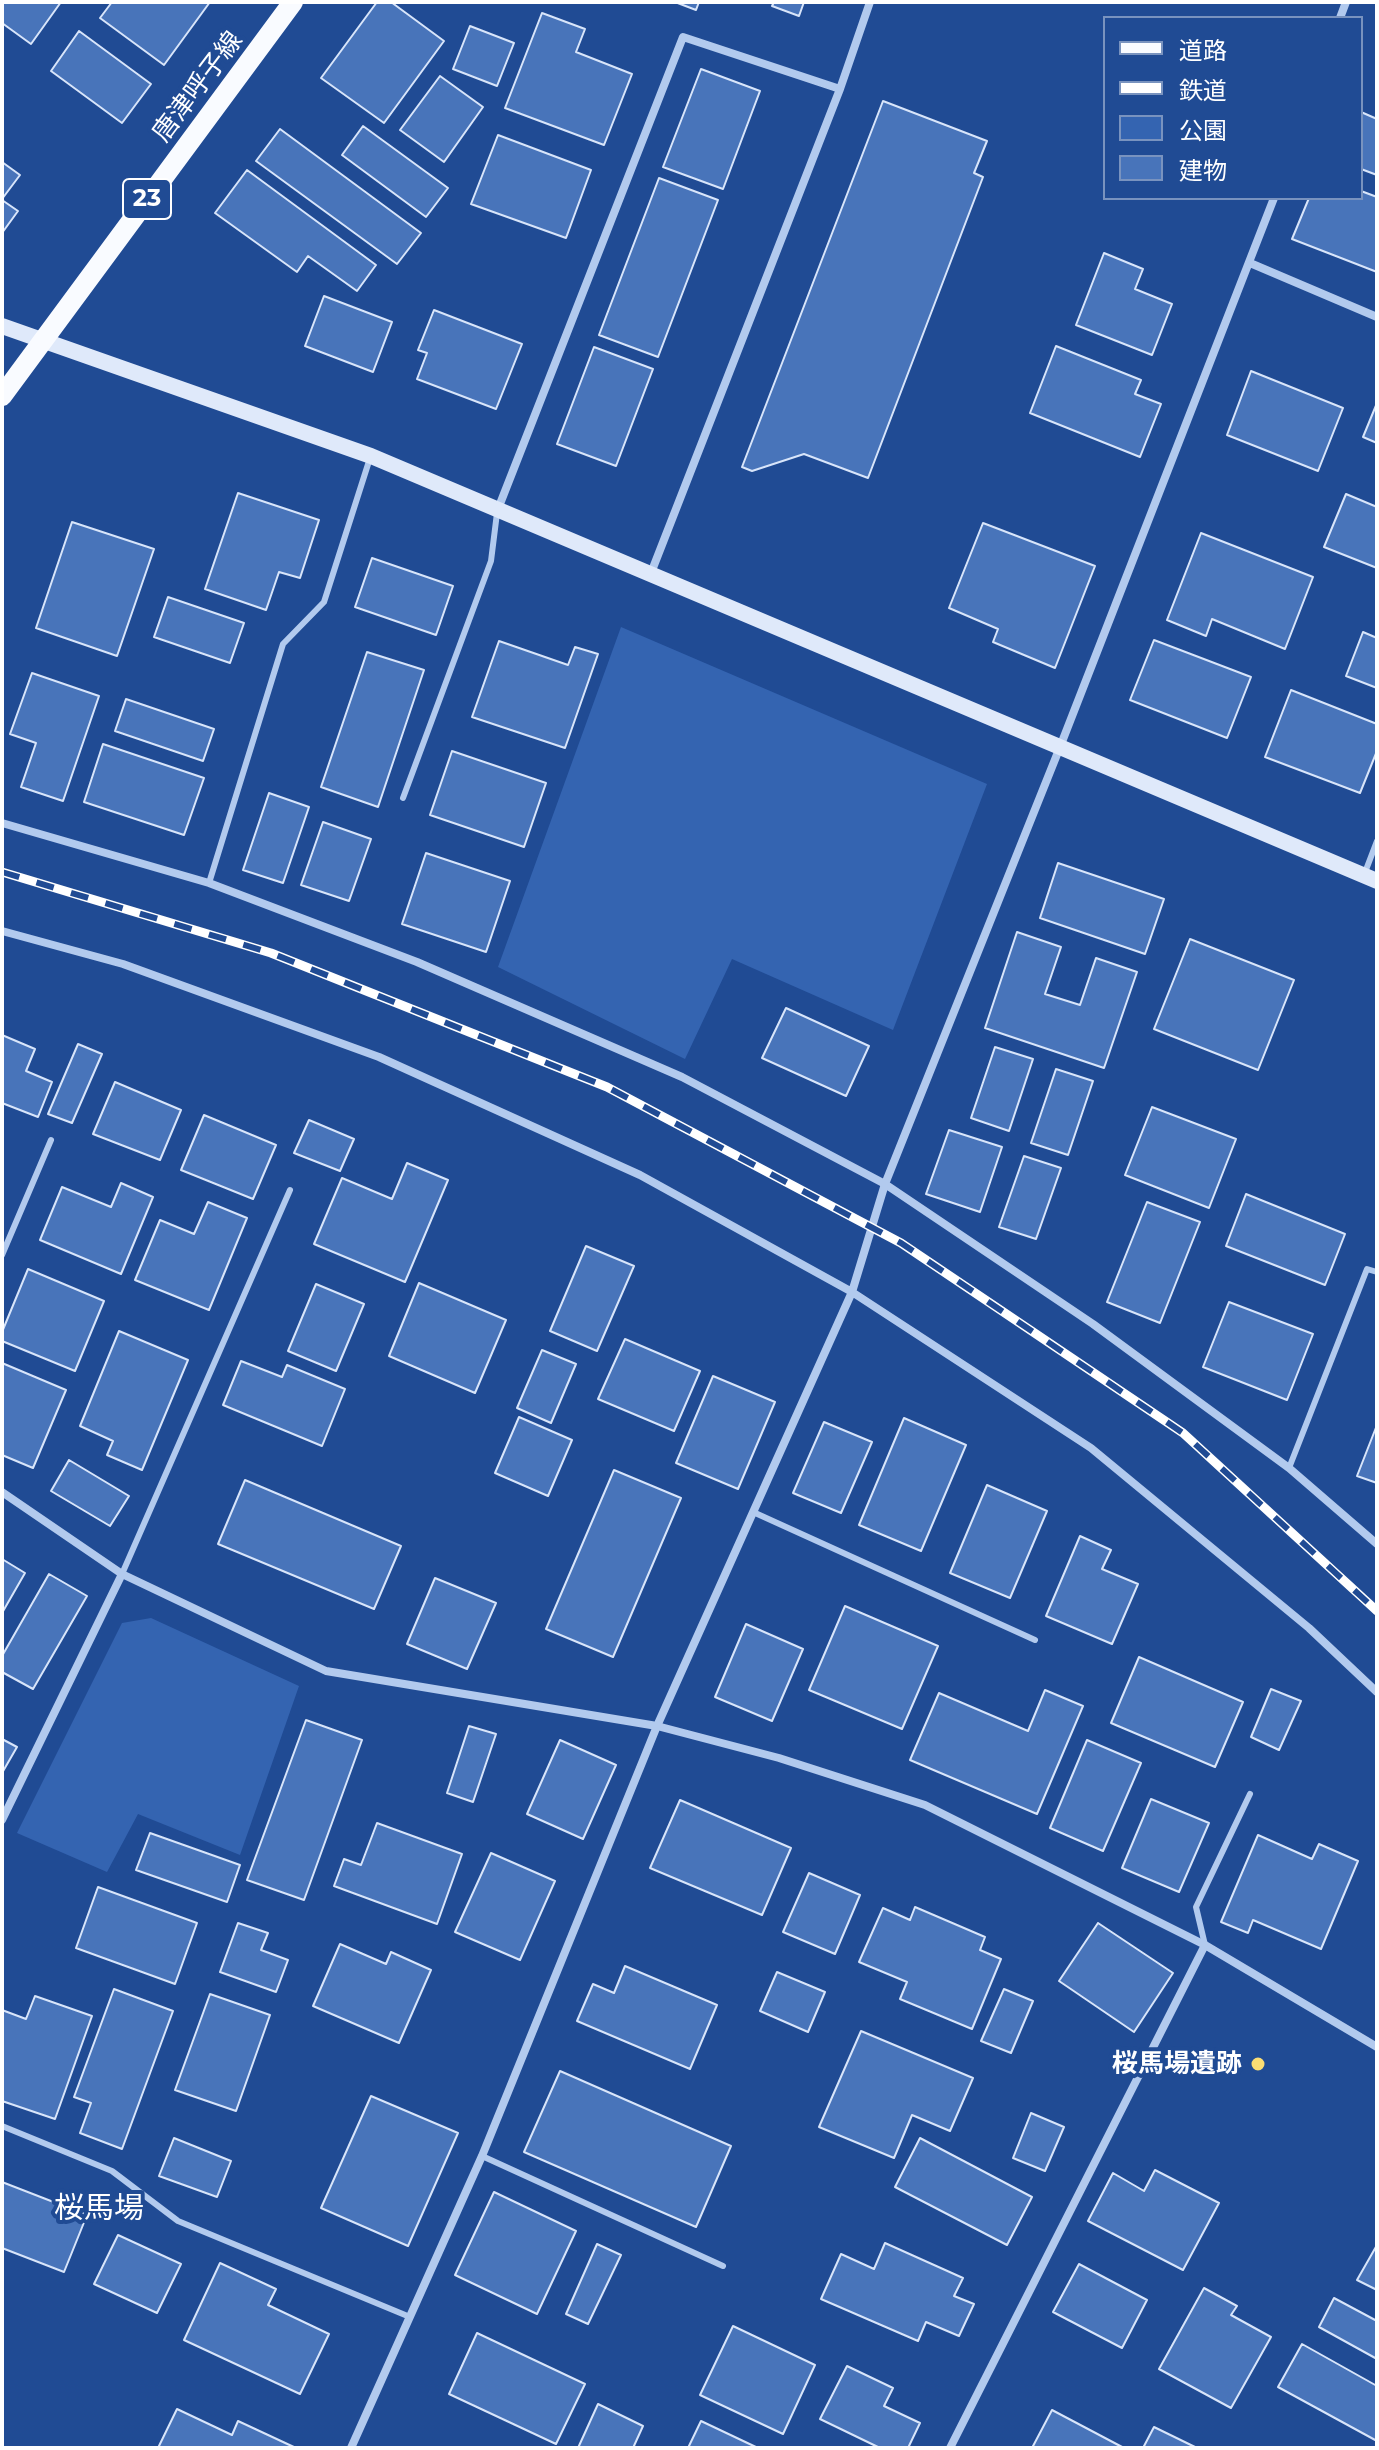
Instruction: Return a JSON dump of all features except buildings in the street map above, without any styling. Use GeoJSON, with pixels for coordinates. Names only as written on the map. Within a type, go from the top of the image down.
{"type":"FeatureCollection","features":[{"type":"Feature","properties":{"kind":"main road","name":"唐津呼子線"},"geometry":{"type":"LineString","coordinates":[[2,396],[293,2]]}},
{"type":"Feature","properties":{"kind":"street"},"geometry":{"type":"LineString","coordinates":[[651,573],[840,89],[870,2]]}},
{"type":"Feature","properties":{"kind":"street"},"geometry":{"type":"LineString","coordinates":[[498,509],[683,37],[840,89]]}},
{"type":"Feature","properties":{"kind":"street"},"geometry":{"type":"LineString","coordinates":[[351,2448],[482,2156],[657,1726],[852,1292],[885,1184],[1273,200]]}},
{"type":"Feature","properties":{"kind":"street"},"geometry":{"type":"LineString","coordinates":[[1250,263],[1377,317]]}},
{"type":"Feature","properties":{"kind":"street"},"geometry":{"type":"LineString","coordinates":[[2,326],[371,456],[1371,878]]}},
{"type":"Feature","properties":{"kind":"street"},"geometry":{"type":"LineString","coordinates":[[2,823],[209,883],[417,962],[682,1077],[885,1184],[1093,1324],[1289,1468],[1377,1544]]}},
{"type":"Feature","properties":{"kind":"street"},"geometry":{"type":"LineString","coordinates":[[2,931],[123,964],[379,1057],[640,1175],[852,1292],[1091,1448],[1309,1628],[1377,1692]]}},
{"type":"Feature","properties":{"kind":"street"},"geometry":{"type":"LineString","coordinates":[[2,1492],[122,1574],[326,1671],[657,1726],[779,1758],[925,1805],[1205,1945],[1377,2047]]}},
{"type":"Feature","properties":{"kind":"street"},"geometry":{"type":"LineString","coordinates":[[2,1820],[122,1574]]}},
{"type":"Feature","properties":{"kind":"street"},"geometry":{"type":"LineString","coordinates":[[950,2448],[1205,1945]]}},
{"type":"Feature","properties":{"kind":"lane"},"geometry":{"type":"LineString","coordinates":[[209,883],[283,644],[324,602],[371,456]]}},
{"type":"Feature","properties":{"kind":"lane"},"geometry":{"type":"LineString","coordinates":[[403,798],[491,561],[498,509]]}},
{"type":"Feature","properties":{"kind":"lane"},"geometry":{"type":"LineString","coordinates":[[1371,878],[1377,841]]}},
{"type":"Feature","properties":{"kind":"lane"},"geometry":{"type":"LineString","coordinates":[[2,1255],[51,1140]]}},
{"type":"Feature","properties":{"kind":"lane"},"geometry":{"type":"LineString","coordinates":[[122,1574],[290,1190]]}},
{"type":"Feature","properties":{"kind":"lane"},"geometry":{"type":"LineString","coordinates":[[1289,1468],[1367,1269],[1377,1272]]}},
{"type":"Feature","properties":{"kind":"lane"},"geometry":{"type":"LineString","coordinates":[[753,1512],[1035,1640]]}},
{"type":"Feature","properties":{"kind":"lane"},"geometry":{"type":"LineString","coordinates":[[1205,1945],[1196,1907],[1250,1794]]}},
{"type":"Feature","properties":{"kind":"lane"},"geometry":{"type":"LineString","coordinates":[[2,2126],[112,2171],[178,2221],[410,2317]]}},
{"type":"Feature","properties":{"kind":"lane"},"geometry":{"type":"LineString","coordinates":[[482,2156],[723,2266]]}},
{"type":"Feature","properties":{"kind":"green space"},"geometry":{"type":"Polygon","coordinates":[[[621,627],[987,784],[893,1030],[732,959],[685,1059],[498,967],[621,627]]]}},
{"type":"Feature","properties":{"kind":"green space"},"geometry":{"type":"Polygon","coordinates":[[[151,1618],[299,1686],[240,1855],[138,1814],[107,1872],[17,1833],[122,1623],[151,1618]]]}},
{"type":"Feature","properties":{"kind":"railway"},"geometry":{"type":"LineString","coordinates":[[2,872],[271,953],[607,1087],[901,1243],[1183,1433],[1377,1611]]}},
{"type":"Feature","properties":{"kind":"place","name":"桜馬場遺跡"},"geometry":{"type":"Point","coordinates":[1258,2064]}},
{"type":"Feature","properties":{"kind":"district","name":"桜馬場"},"geometry":{"type":"Point","coordinates":[99,2209]}}]}
